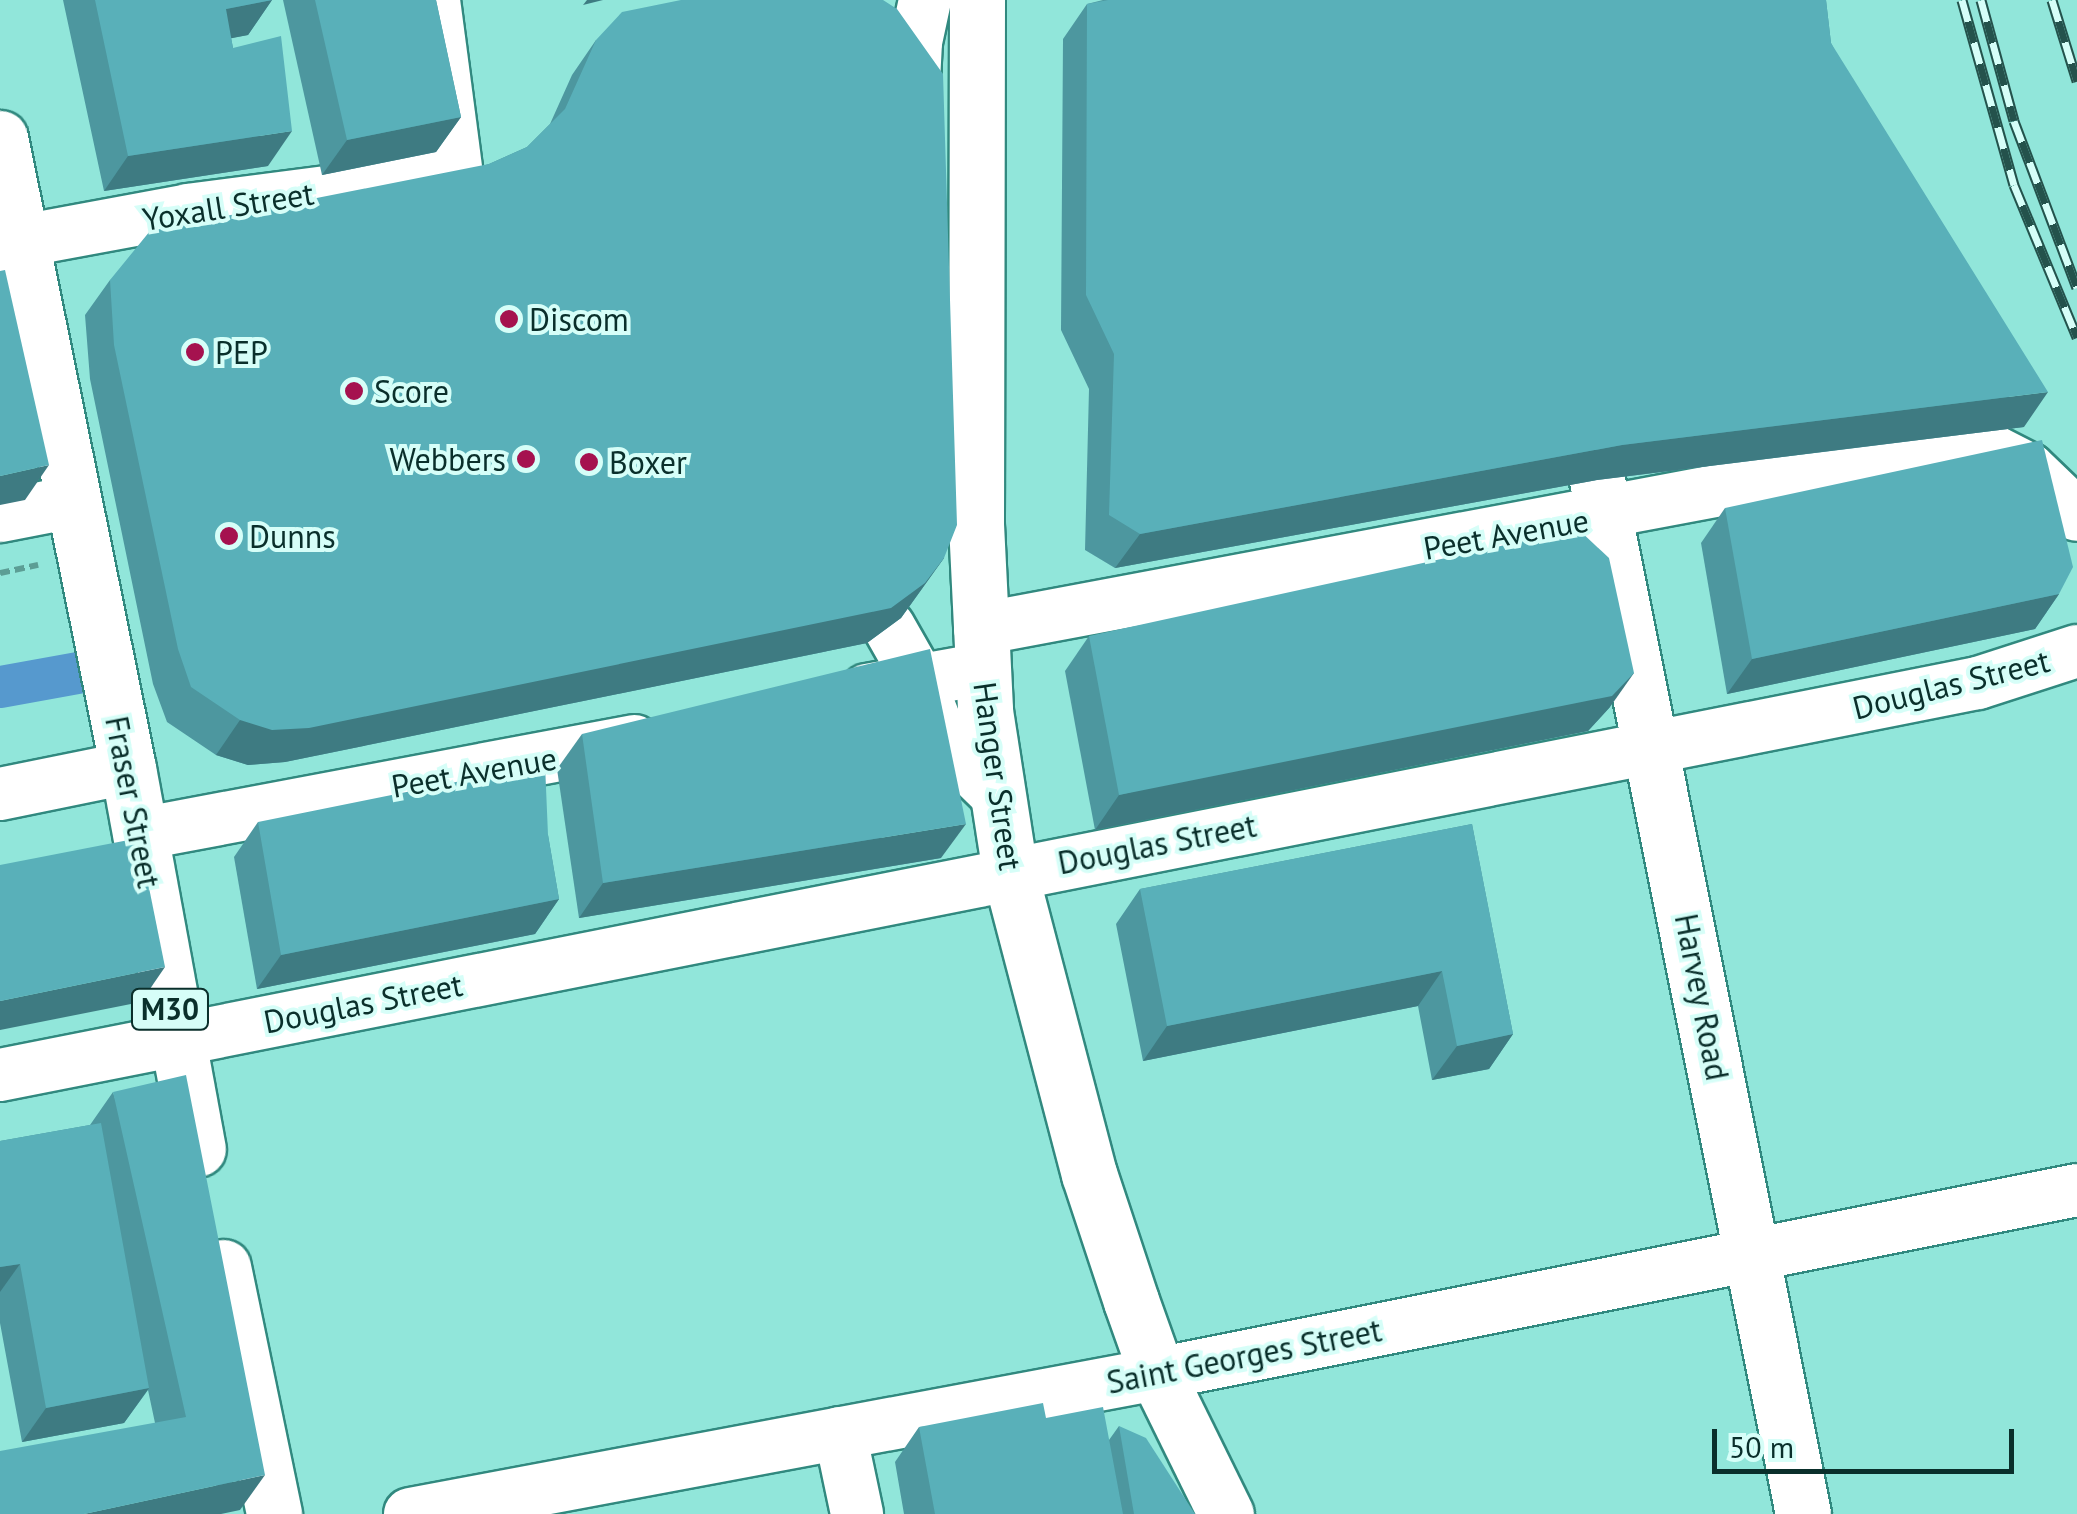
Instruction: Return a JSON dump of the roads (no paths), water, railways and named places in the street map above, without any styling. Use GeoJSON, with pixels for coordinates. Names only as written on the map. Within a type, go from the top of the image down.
{"type":"FeatureCollection","features":[{"type":"Feature","properties":{"kind":"main road","name":"Hanger Street"},"geometry":{"type":"LineString","coordinates":[[977,0],[973,359],[982,649],[1010,872],[1089,1174],[1157,1374],[1226,1514]]}},
{"type":"Feature","properties":{"kind":"main road","name":"M30"},"geometry":{"type":"LineString","coordinates":[[0,138],[9,244],[72,502]]}},
{"type":"Feature","properties":{"kind":"main road","name":"Harvey Road"},"geometry":{"type":"LineString","coordinates":[[1601,498],[1803,1514]]}},
{"type":"Feature","properties":{"kind":"main road","name":"Fraser Street"},"geometry":{"type":"LineString","coordinates":[[72,502],[128,768],[176,1040],[274,1514]]}},
{"type":"Feature","properties":{"kind":"street","name":"Yoxall Street"},"geometry":{"type":"LineString","coordinates":[[9,244],[208,207],[457,175],[434,0]]}},
{"type":"Feature","properties":{"kind":"street"},"geometry":{"type":"LineString","coordinates":[[914,100],[924,0]]}},
{"type":"Feature","properties":{"kind":"street","name":"Peet Avenue"},"geometry":{"type":"LineString","coordinates":[[828,698],[918,678],[982,649],[1601,498],[1966,448],[1996,452],[2029,469],[2077,516]]}},
{"type":"Feature","properties":{"kind":"street"},"geometry":{"type":"LineString","coordinates":[[0,516],[72,502]]}},
{"type":"Feature","properties":{"kind":"street"},"geometry":{"type":"LineString","coordinates":[[889,627],[918,678],[938,729],[955,754],[998,796]]}},
{"type":"Feature","properties":{"kind":"street","name":"Douglas Street"},"geometry":{"type":"LineString","coordinates":[[0,1075],[1978,683],[2077,651]]}},
{"type":"Feature","properties":{"kind":"street","name":"Peet Avenue"},"geometry":{"type":"LineString","coordinates":[[140,834],[677,732]]}},
{"type":"Feature","properties":{"kind":"street"},"geometry":{"type":"LineString","coordinates":[[0,794],[128,768]]}},
{"type":"Feature","properties":{"kind":"street","name":"Saint Georges Street"},"geometry":{"type":"LineString","coordinates":[[410,1514],[1157,1374],[2077,1190]]}},
{"type":"Feature","properties":{"kind":"street"},"geometry":{"type":"LineString","coordinates":[[840,1432],[856,1514]]}},
{"type":"Feature","properties":{"kind":"waterway"},"geometry":{"type":"LineString","coordinates":[[0,687],[83,672]]}},
{"type":"Feature","properties":{"kind":"railway"},"geometry":{"type":"LineString","coordinates":[[1962,0],[2014,185],[2077,337]]}},
{"type":"Feature","properties":{"kind":"railway"},"geometry":{"type":"LineString","coordinates":[[1981,0],[2014,121],[2077,288]]}},
{"type":"Feature","properties":{"kind":"railway"},"geometry":{"type":"LineString","coordinates":[[2052,0],[2077,81]]}},
{"type":"Feature","properties":{"kind":"place","name":"Discom"},"geometry":{"type":"Point","coordinates":[509,319]}},
{"type":"Feature","properties":{"kind":"place","name":"PEP"},"geometry":{"type":"Point","coordinates":[195,352]}},
{"type":"Feature","properties":{"kind":"place","name":"Score"},"geometry":{"type":"Point","coordinates":[354,391]}},
{"type":"Feature","properties":{"kind":"place","name":"Webbers"},"geometry":{"type":"Point","coordinates":[526,459]}},
{"type":"Feature","properties":{"kind":"place","name":"Boxer"},"geometry":{"type":"Point","coordinates":[589,462]}},
{"type":"Feature","properties":{"kind":"place","name":"Dunns"},"geometry":{"type":"Point","coordinates":[229,536]}}]}
